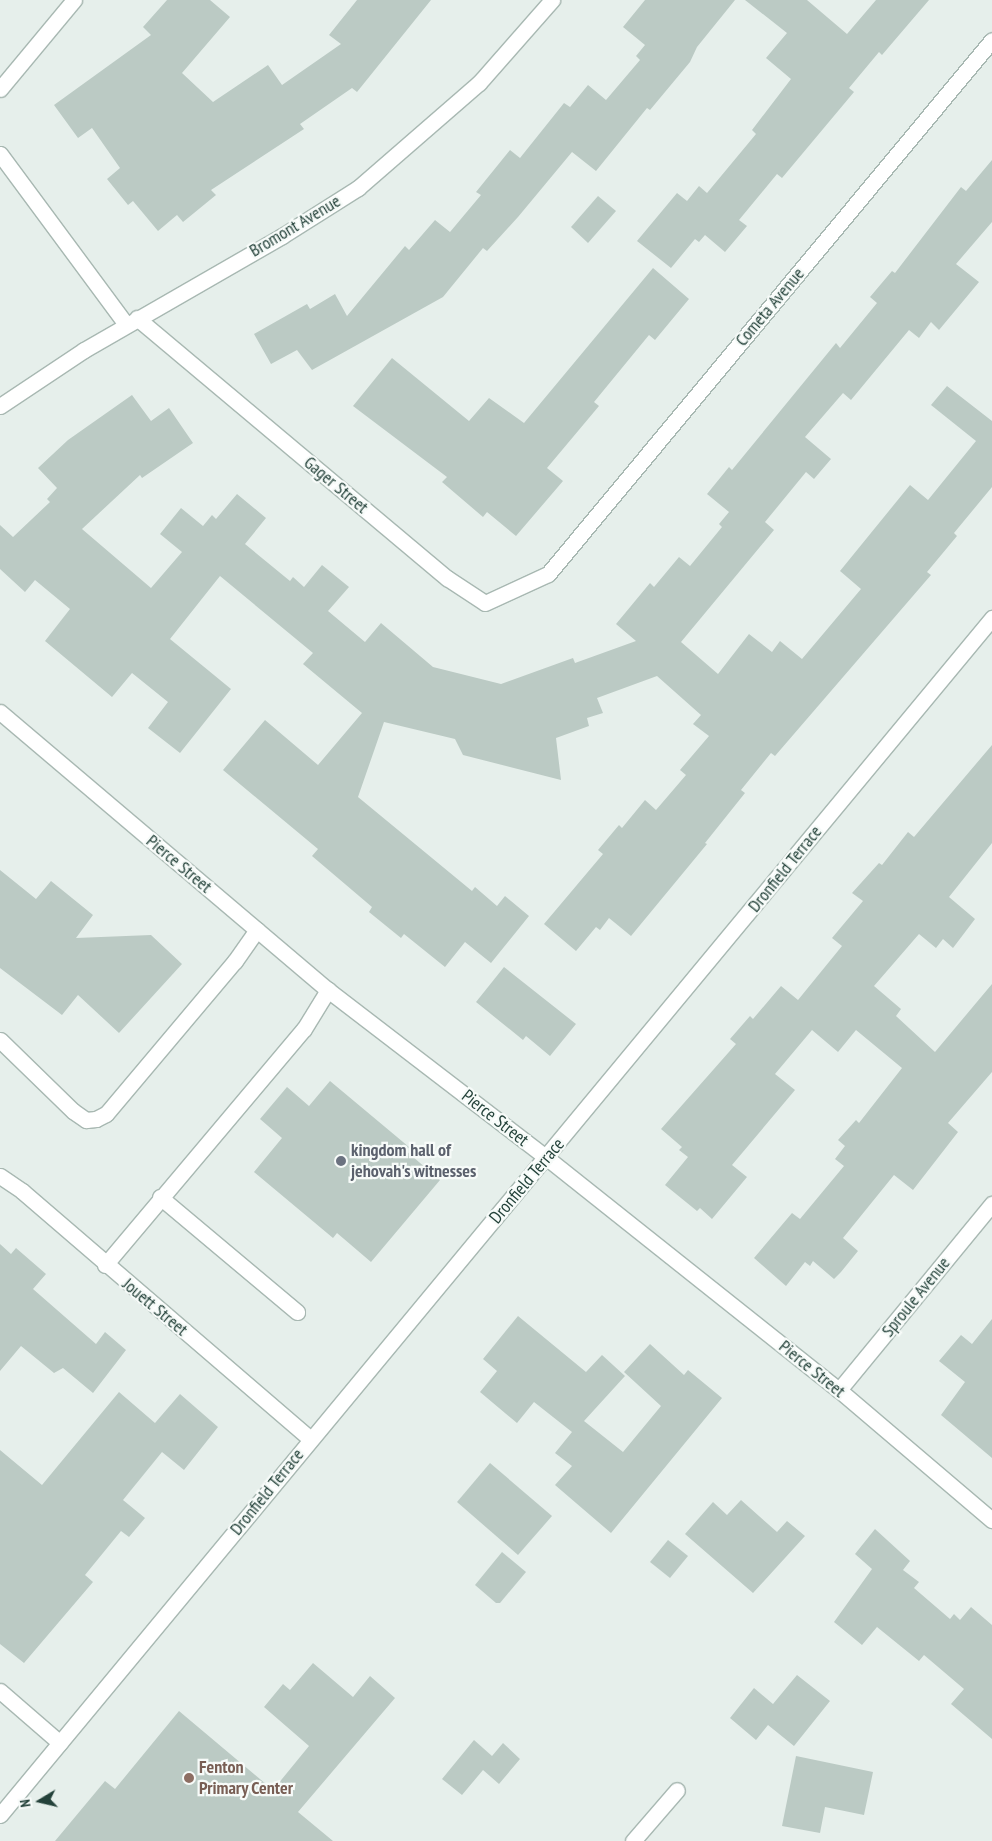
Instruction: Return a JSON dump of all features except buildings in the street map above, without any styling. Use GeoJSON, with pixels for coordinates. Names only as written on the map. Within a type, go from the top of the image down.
{"type":"FeatureCollection","features":[{"type":"Feature","properties":{"kind":"street"},"geometry":{"type":"LineString","coordinates":[[0,89],[74,0]]}},
{"type":"Feature","properties":{"kind":"street","name":"Bromont Avenue"},"geometry":{"type":"LineString","coordinates":[[0,406],[132,321],[282,236],[358,188],[479,83],[552,0]]}},
{"type":"Feature","properties":{"kind":"street","name":"Cometa Avenue"},"geometry":{"type":"LineString","coordinates":[[548,574],[992,40]]}},
{"type":"Feature","properties":{"kind":"street","name":"Gager Street"},"geometry":{"type":"LineString","coordinates":[[0,154],[132,321],[447,578],[485,603],[548,574]]}},
{"type":"Feature","properties":{"kind":"street","name":"Dronfield Terrace"},"geometry":{"type":"LineString","coordinates":[[0,1815],[992,618]]}},
{"type":"Feature","properties":{"kind":"street","name":"Pierce Street"},"geometry":{"type":"LineString","coordinates":[[0,712],[328,990],[546,1158],[839,1390],[992,1520]]}},
{"type":"Feature","properties":{"kind":"street"},"geometry":{"type":"LineString","coordinates":[[0,1040],[73,1111],[86,1120],[96,1119],[106,1114],[235,961],[257,930]]}},
{"type":"Feature","properties":{"kind":"street"},"geometry":{"type":"LineString","coordinates":[[105,1265],[160,1197],[304,1029],[328,990]]}},
{"type":"Feature","properties":{"kind":"street","name":"Jouett Street"},"geometry":{"type":"LineString","coordinates":[[0,1176],[22,1191],[105,1265],[310,1439]]}},
{"type":"Feature","properties":{"kind":"street"},"geometry":{"type":"LineString","coordinates":[[160,1197],[297,1312]]}},
{"type":"Feature","properties":{"kind":"street","name":"Sproule Avenue"},"geometry":{"type":"LineString","coordinates":[[839,1390],[992,1204]]}},
{"type":"Feature","properties":{"kind":"street"},"geometry":{"type":"LineString","coordinates":[[0,1691],[60,1743]]}},
{"type":"Feature","properties":{"kind":"street"},"geometry":{"type":"LineString","coordinates":[[633,1841],[677,1790]]}},
{"type":"Feature","properties":{"kind":"place","name":"kingdom hall of jehovah's witnesses"},"geometry":{"type":"Point","coordinates":[341,1161]}},
{"type":"Feature","properties":{"kind":"place","name":"Fenton Primary Center"},"geometry":{"type":"Point","coordinates":[189,1778]}}]}
